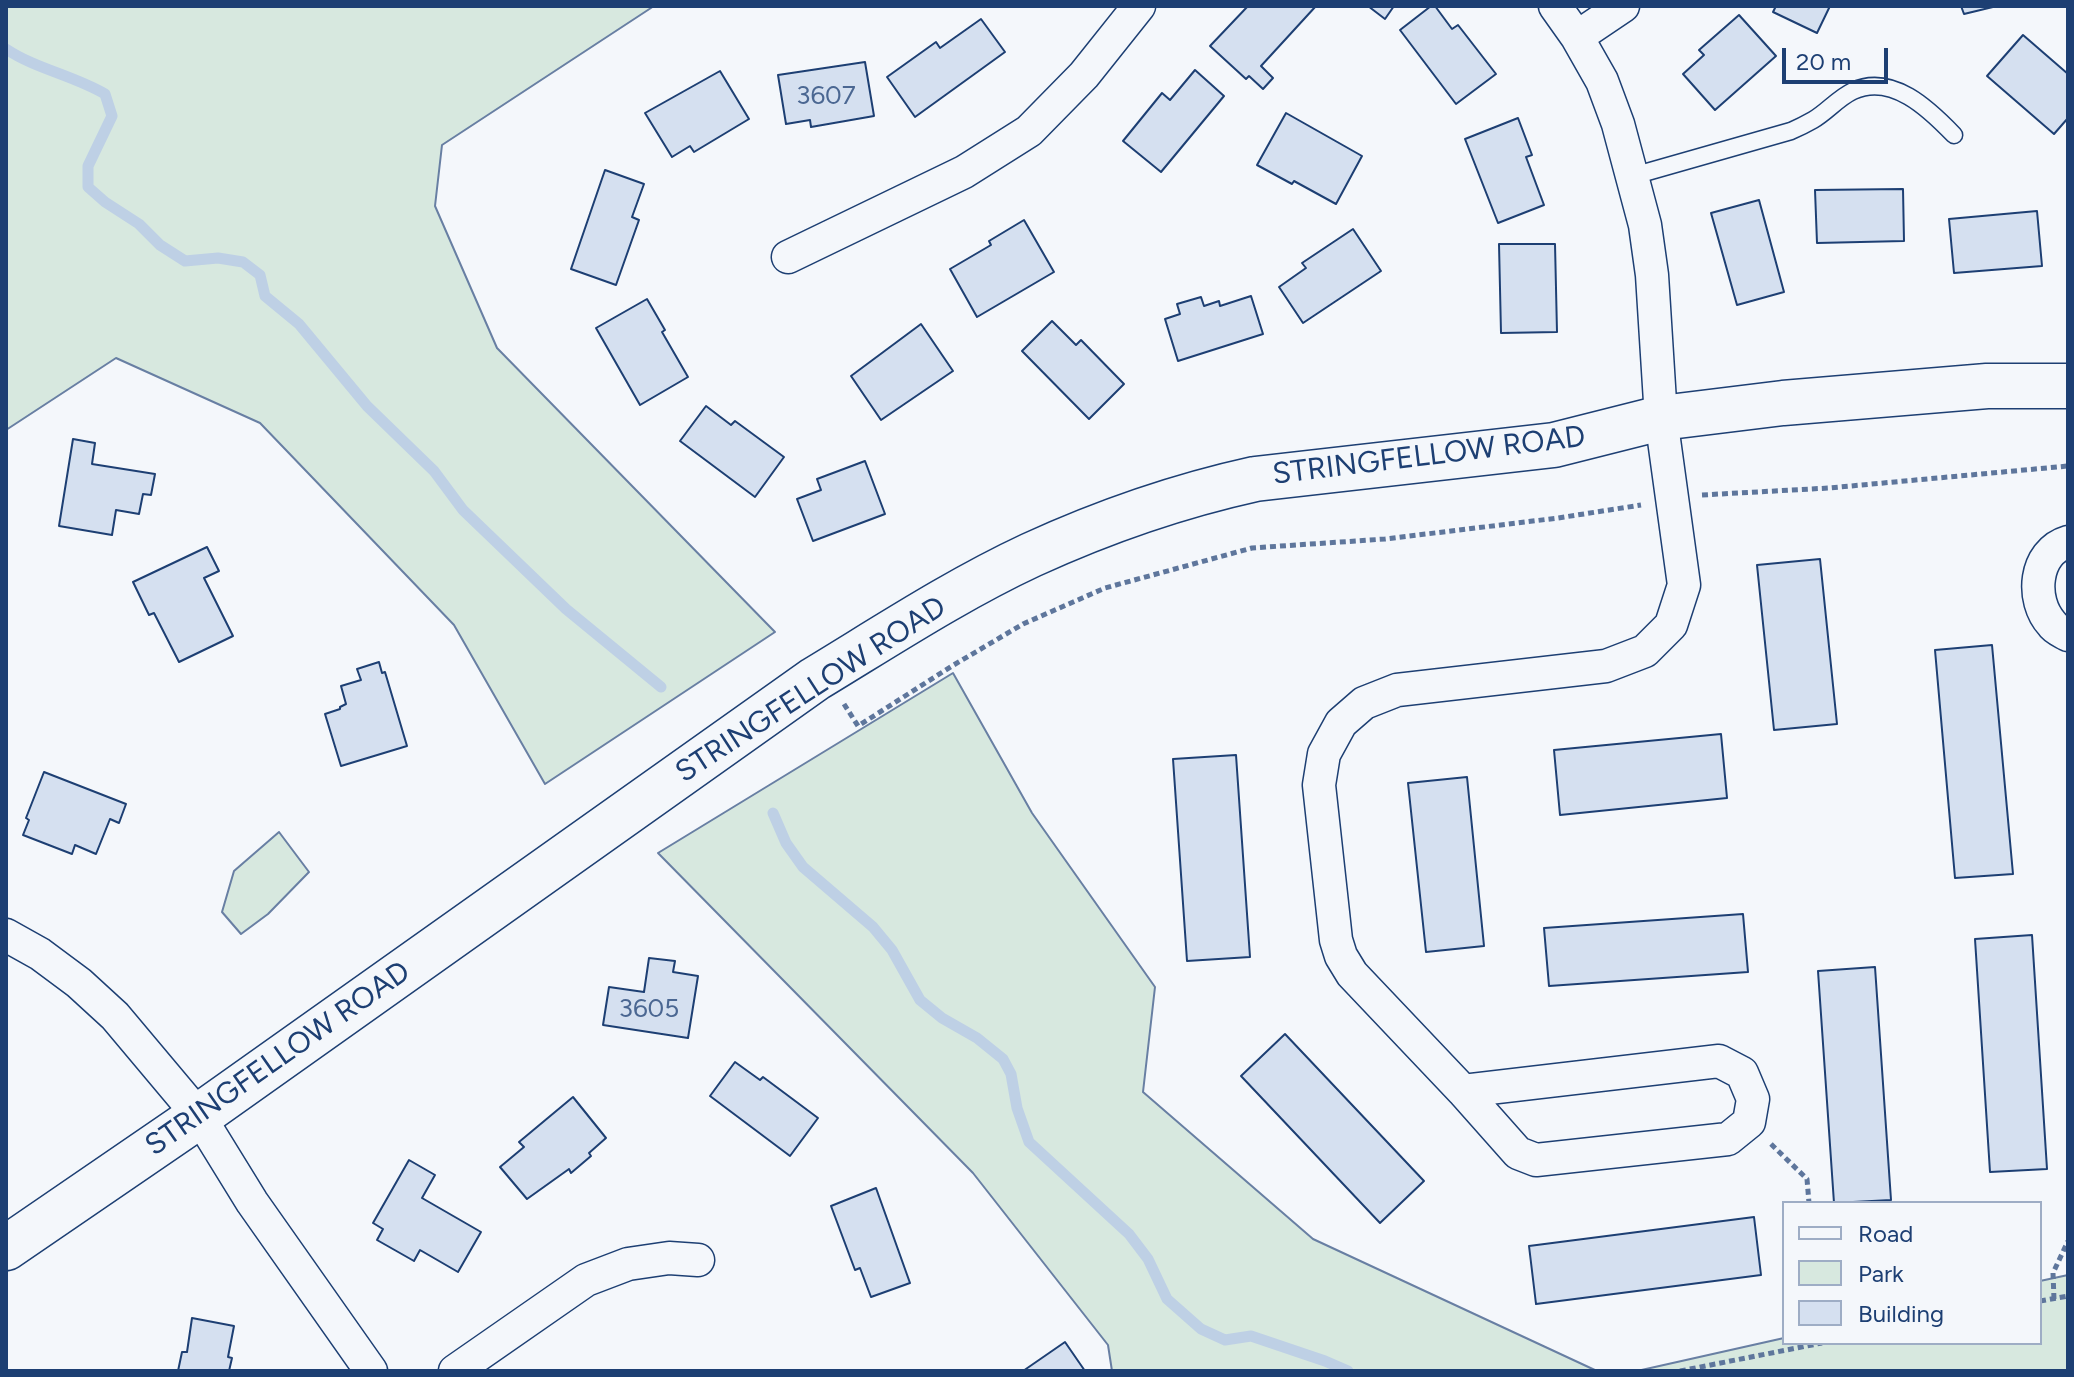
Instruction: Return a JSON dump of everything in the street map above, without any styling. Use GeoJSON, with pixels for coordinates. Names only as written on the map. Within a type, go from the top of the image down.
{"type":"FeatureCollection","features":[{"type":"Feature","properties":{"kind":"main road","name":"STRINGFELLOW ROAD"},"geometry":{"type":"LineString","coordinates":[[6,1248],[199,1116],[825,673],[908,621],[1030,556],[1104,524],[1207,489],[1255,479],[1554,445],[1661,418],[1783,403],[1971,387],[2068,386]]}},
{"type":"Feature","properties":{"kind":"street"},"geometry":{"type":"LineString","coordinates":[[788,257],[964,172],[1029,131],[1084,75],[1139,6]]}},
{"type":"Feature","properties":{"kind":"street"},"geometry":{"type":"LineString","coordinates":[[1463,1091],[1719,1061],[1742,1073],[1753,1099],[1749,1122],[1728,1139],[1536,1160],[1518,1153],[1352,974],[1336,940],[1319,785],[1324,754],[1341,723],[1364,703],[1397,690],[1606,666],[1645,651],[1671,625],[1684,585],[1661,418],[1652,275],[1645,225],[1633,176],[1602,81],[1555,6]]}},
{"type":"Feature","properties":{"kind":"street"},"geometry":{"type":"LineString","coordinates":[[1577,37],[1623,6]]}},
{"type":"Feature","properties":{"kind":"street"},"geometry":{"type":"LineString","coordinates":[[2068,542],[2062,543],[2046,558],[2037,577],[2040,602],[2052,624],[2068,635]]}},
{"type":"Feature","properties":{"kind":"street"},"geometry":{"type":"LineString","coordinates":[[6,935],[70,976],[115,1016],[199,1116],[252,1202],[371,1371]]}},
{"type":"Feature","properties":{"kind":"street"},"geometry":{"type":"LineString","coordinates":[[455,1371],[586,1280],[628,1264],[669,1258],[698,1260]]}},
{"type":"Feature","properties":{"kind":"lane"},"geometry":{"type":"LineString","coordinates":[[1633,176],[1791,131],[1812,121],[1853,91],[1871,86],[1903,93],[1928,109],[1954,135]]}},
{"type":"Feature","properties":{"kind":"path"},"geometry":{"type":"LineString","coordinates":[[825,673],[858,726],[1023,624],[1119,584],[1252,548],[1416,535],[1558,518],[1673,499],[2068,466]]}},
{"type":"Feature","properties":{"kind":"path"},"geometry":{"type":"LineString","coordinates":[[1749,1122],[1807,1179],[1809,1201]]}},
{"type":"Feature","properties":{"kind":"path"},"geometry":{"type":"LineString","coordinates":[[2054,1299],[2053,1273],[2068,1241]]}},
{"type":"Feature","properties":{"kind":"path"},"geometry":{"type":"LineString","coordinates":[[2042,1301],[2068,1296]]}},
{"type":"Feature","properties":{"kind":"path"},"geometry":{"type":"LineString","coordinates":[[1680,1371],[1812,1345]]}},
{"type":"Feature","properties":{"kind":"green space"},"geometry":{"type":"Polygon","coordinates":[[[6,6],[654,6],[442,145],[435,206],[497,348],[775,632],[545,784],[454,625],[260,423],[116,358],[6,430],[6,6]]]}},
{"type":"Feature","properties":{"kind":"green space"},"geometry":{"type":"Polygon","coordinates":[[[953,673],[1032,813],[1155,987],[1143,1092],[1313,1239],[1597,1371],[1112,1371],[1108,1345],[973,1173],[658,853],[953,673]]]}},
{"type":"Feature","properties":{"kind":"green space"},"geometry":{"type":"Polygon","coordinates":[[[279,832],[309,872],[268,914],[241,934],[222,912],[234,871],[279,832]]]}},
{"type":"Feature","properties":{"kind":"green space"},"geometry":{"type":"Polygon","coordinates":[[[2068,1275],[2068,1371],[1637,1371],[1782,1338],[1782,1345],[2042,1345],[2042,1281],[2068,1275]]]}},
{"type":"Feature","properties":{"kind":"building"},"geometry":{"type":"Polygon","coordinates":[[[1248,6],[1316,6],[1261,66],[1273,78],[1263,89],[1249,76],[1246,79],[1210,46],[1248,6]]]}},
{"type":"Feature","properties":{"kind":"building"},"geometry":{"type":"Polygon","coordinates":[[[1368,6],[1394,6],[1385,19],[1368,6]]]}},
{"type":"Feature","properties":{"kind":"building"},"geometry":{"type":"Polygon","coordinates":[[[1435,6],[1452,29],[1458,25],[1496,74],[1456,104],[1400,30],[1435,6]]]}},
{"type":"Feature","properties":{"kind":"building"},"geometry":{"type":"Polygon","coordinates":[[[1776,6],[1830,6],[1817,33],[1773,12],[1776,6]]]}},
{"type":"Feature","properties":{"kind":"building"},"geometry":{"type":"Polygon","coordinates":[[[1961,6],[1997,6],[1964,14],[1961,6]]]}},
{"type":"Feature","properties":{"kind":"building"},"geometry":{"type":"Polygon","coordinates":[[[1739,15],[1776,56],[1715,110],[1683,74],[1704,55],[1699,50],[1739,15]]]}},
{"type":"Feature","properties":{"kind":"building"},"geometry":{"type":"Polygon","coordinates":[[[981,19],[1005,52],[915,117],[887,77],[936,42],[940,48],[981,19]]]}},
{"type":"Feature","properties":{"kind":"building"},"geometry":{"type":"Polygon","coordinates":[[[2023,35],[2068,74],[2068,118],[2054,134],[1987,76],[2023,35]]]}},
{"type":"Feature","properties":{"kind":"building"},"geometry":{"type":"Polygon","coordinates":[[[865,62],[874,116],[811,127],[810,120],[786,124],[778,75],[865,62]]]}},
{"type":"Feature","properties":{"kind":"building"},"geometry":{"type":"Polygon","coordinates":[[[1195,70],[1224,96],[1161,172],[1123,141],[1162,93],[1170,100],[1195,70]]]}},
{"type":"Feature","properties":{"kind":"building"},"geometry":{"type":"Polygon","coordinates":[[[720,71],[749,119],[694,152],[690,146],[672,157],[645,113],[720,71]]]}},
{"type":"Feature","properties":{"kind":"building"},"geometry":{"type":"Polygon","coordinates":[[[1286,113],[1362,156],[1336,204],[1257,165],[1286,113]]]}},
{"type":"Feature","properties":{"kind":"building"},"geometry":{"type":"Polygon","coordinates":[[[1518,118],[1532,155],[1526,157],[1544,205],[1498,223],[1465,139],[1518,118]]]}},
{"type":"Feature","properties":{"kind":"building"},"geometry":{"type":"Polygon","coordinates":[[[605,170],[644,184],[632,217],[639,220],[616,285],[571,269],[605,170]]]}},
{"type":"Feature","properties":{"kind":"building"},"geometry":{"type":"Polygon","coordinates":[[[1903,189],[1904,241],[1817,243],[1815,190],[1903,189]]]}},
{"type":"Feature","properties":{"kind":"building"},"geometry":{"type":"Polygon","coordinates":[[[1759,200],[1784,292],[1737,305],[1711,213],[1759,200]]]}},
{"type":"Feature","properties":{"kind":"building"},"geometry":{"type":"Polygon","coordinates":[[[2037,211],[2042,266],[1954,273],[1949,219],[2037,211]]]}},
{"type":"Feature","properties":{"kind":"building"},"geometry":{"type":"Polygon","coordinates":[[[1024,220],[1054,272],[977,317],[950,269],[991,245],[989,241],[1024,220]]]}},
{"type":"Feature","properties":{"kind":"building"},"geometry":{"type":"Polygon","coordinates":[[[1353,229],[1381,271],[1303,323],[1279,287],[1306,268],[1302,263],[1353,229]]]}},
{"type":"Feature","properties":{"kind":"building"},"geometry":{"type":"Polygon","coordinates":[[[1499,244],[1555,244],[1557,332],[1501,333],[1499,244]]]}},
{"type":"Feature","properties":{"kind":"building"},"geometry":{"type":"Polygon","coordinates":[[[1251,296],[1263,334],[1178,361],[1165,319],[1180,314],[1177,304],[1201,297],[1204,306],[1219,301],[1220,306],[1251,296]]]}},
{"type":"Feature","properties":{"kind":"building"},"geometry":{"type":"Polygon","coordinates":[[[647,299],[688,377],[640,405],[596,328],[647,299]]]}},
{"type":"Feature","properties":{"kind":"building"},"geometry":{"type":"Polygon","coordinates":[[[1052,321],[1076,345],[1081,340],[1124,384],[1089,419],[1022,351],[1052,321]]]}},
{"type":"Feature","properties":{"kind":"building"},"geometry":{"type":"Polygon","coordinates":[[[921,324],[953,371],[881,420],[851,376],[921,324]]]}},
{"type":"Feature","properties":{"kind":"building"},"geometry":{"type":"Polygon","coordinates":[[[706,406],[731,425],[735,421],[784,457],[755,497],[680,441],[706,406]]]}},
{"type":"Feature","properties":{"kind":"building"},"geometry":{"type":"Polygon","coordinates":[[[73,439],[95,443],[92,464],[155,474],[151,495],[143,494],[139,514],[116,510],[112,535],[59,526],[73,439]]]}},
{"type":"Feature","properties":{"kind":"building"},"geometry":{"type":"Polygon","coordinates":[[[865,461],[885,514],[813,541],[797,499],[821,490],[817,479],[865,461]]]}},
{"type":"Feature","properties":{"kind":"building"},"geometry":{"type":"Polygon","coordinates":[[[207,547],[219,571],[204,578],[233,636],[179,662],[154,613],[149,615],[133,582],[207,547]]]}},
{"type":"Feature","properties":{"kind":"building"},"geometry":{"type":"Polygon","coordinates":[[[1820,559],[1837,724],[1774,730],[1757,565],[1820,559]]]}},
{"type":"Feature","properties":{"kind":"building"},"geometry":{"type":"Polygon","coordinates":[[[1992,645],[2013,874],[1955,878],[1935,650],[1992,645]]]}},
{"type":"Feature","properties":{"kind":"building"},"geometry":{"type":"Polygon","coordinates":[[[379,662],[382,673],[385,672],[407,746],[341,766],[325,714],[346,704],[341,686],[361,680],[357,669],[379,662]]]}},
{"type":"Feature","properties":{"kind":"building"},"geometry":{"type":"Polygon","coordinates":[[[1721,734],[1727,798],[1560,815],[1554,750],[1721,734]]]}},
{"type":"Feature","properties":{"kind":"building"},"geometry":{"type":"Polygon","coordinates":[[[1236,755],[1250,957],[1187,961],[1173,759],[1236,755]]]}},
{"type":"Feature","properties":{"kind":"building"},"geometry":{"type":"Polygon","coordinates":[[[44,772],[126,804],[119,823],[110,819],[96,854],[75,845],[72,854],[23,835],[29,820],[26,818],[44,772]]]}},
{"type":"Feature","properties":{"kind":"building"},"geometry":{"type":"Polygon","coordinates":[[[1467,777],[1484,946],[1426,952],[1408,783],[1467,777]]]}},
{"type":"Feature","properties":{"kind":"building"},"geometry":{"type":"Polygon","coordinates":[[[1743,914],[1748,972],[1549,986],[1544,928],[1743,914]]]}},
{"type":"Feature","properties":{"kind":"building"},"geometry":{"type":"Polygon","coordinates":[[[2032,935],[2047,1169],[1990,1172],[1975,939],[2032,935]]]}},
{"type":"Feature","properties":{"kind":"building"},"geometry":{"type":"Polygon","coordinates":[[[649,958],[675,961],[673,972],[698,976],[688,1038],[603,1025],[609,987],[644,992],[649,958]]]}},
{"type":"Feature","properties":{"kind":"building"},"geometry":{"type":"Polygon","coordinates":[[[1875,967],[1891,1200],[1834,1201],[1818,971],[1875,967]]]}},
{"type":"Feature","properties":{"kind":"building"},"geometry":{"type":"Polygon","coordinates":[[[1285,1034],[1424,1181],[1380,1223],[1241,1076],[1285,1034]]]}},
{"type":"Feature","properties":{"kind":"building"},"geometry":{"type":"Polygon","coordinates":[[[735,1062],[760,1080],[763,1077],[818,1118],[790,1156],[710,1096],[735,1062]]]}},
{"type":"Feature","properties":{"kind":"building"},"geometry":{"type":"Polygon","coordinates":[[[573,1097],[606,1138],[571,1173],[569,1169],[527,1199],[500,1167],[524,1147],[519,1142],[573,1097]]]}},
{"type":"Feature","properties":{"kind":"building"},"geometry":{"type":"Polygon","coordinates":[[[409,1160],[435,1175],[422,1198],[481,1232],[458,1272],[420,1250],[414,1261],[377,1240],[383,1229],[373,1223],[409,1160]]]}},
{"type":"Feature","properties":{"kind":"building"},"geometry":{"type":"Polygon","coordinates":[[[876,1188],[910,1283],[871,1297],[860,1268],[855,1270],[831,1206],[876,1188]]]}},
{"type":"Feature","properties":{"kind":"building"},"geometry":{"type":"Polygon","coordinates":[[[1754,1217],[1761,1275],[1536,1304],[1529,1246],[1754,1217]]]}},
{"type":"Feature","properties":{"kind":"building"},"geometry":{"type":"Polygon","coordinates":[[[192,1318],[234,1326],[228,1357],[232,1358],[229,1371],[178,1371],[182,1352],[187,1352],[192,1318]]]}},
{"type":"Feature","properties":{"kind":"building"},"geometry":{"type":"Polygon","coordinates":[[[1065,1342],[1085,1371],[1023,1371],[1065,1342]]]}},
{"type":"Feature","properties":{"kind":"waterway"},"geometry":{"type":"LineString","coordinates":[[6,49],[105,94],[112,116],[88,166],[88,187],[139,224],[160,245],[185,261],[218,258],[243,262],[260,275],[265,296],[299,324],[367,406],[434,471],[463,510],[566,609],[661,687]]}},
{"type":"Feature","properties":{"kind":"waterway"},"geometry":{"type":"LineString","coordinates":[[773,813],[786,843],[803,867],[873,927],[892,950],[920,1000],[1003,1059],[1011,1074],[1017,1108],[1029,1142],[1129,1234],[1148,1259],[1167,1299],[1201,1329],[1225,1340],[1251,1336],[1348,1371]]}}]}
